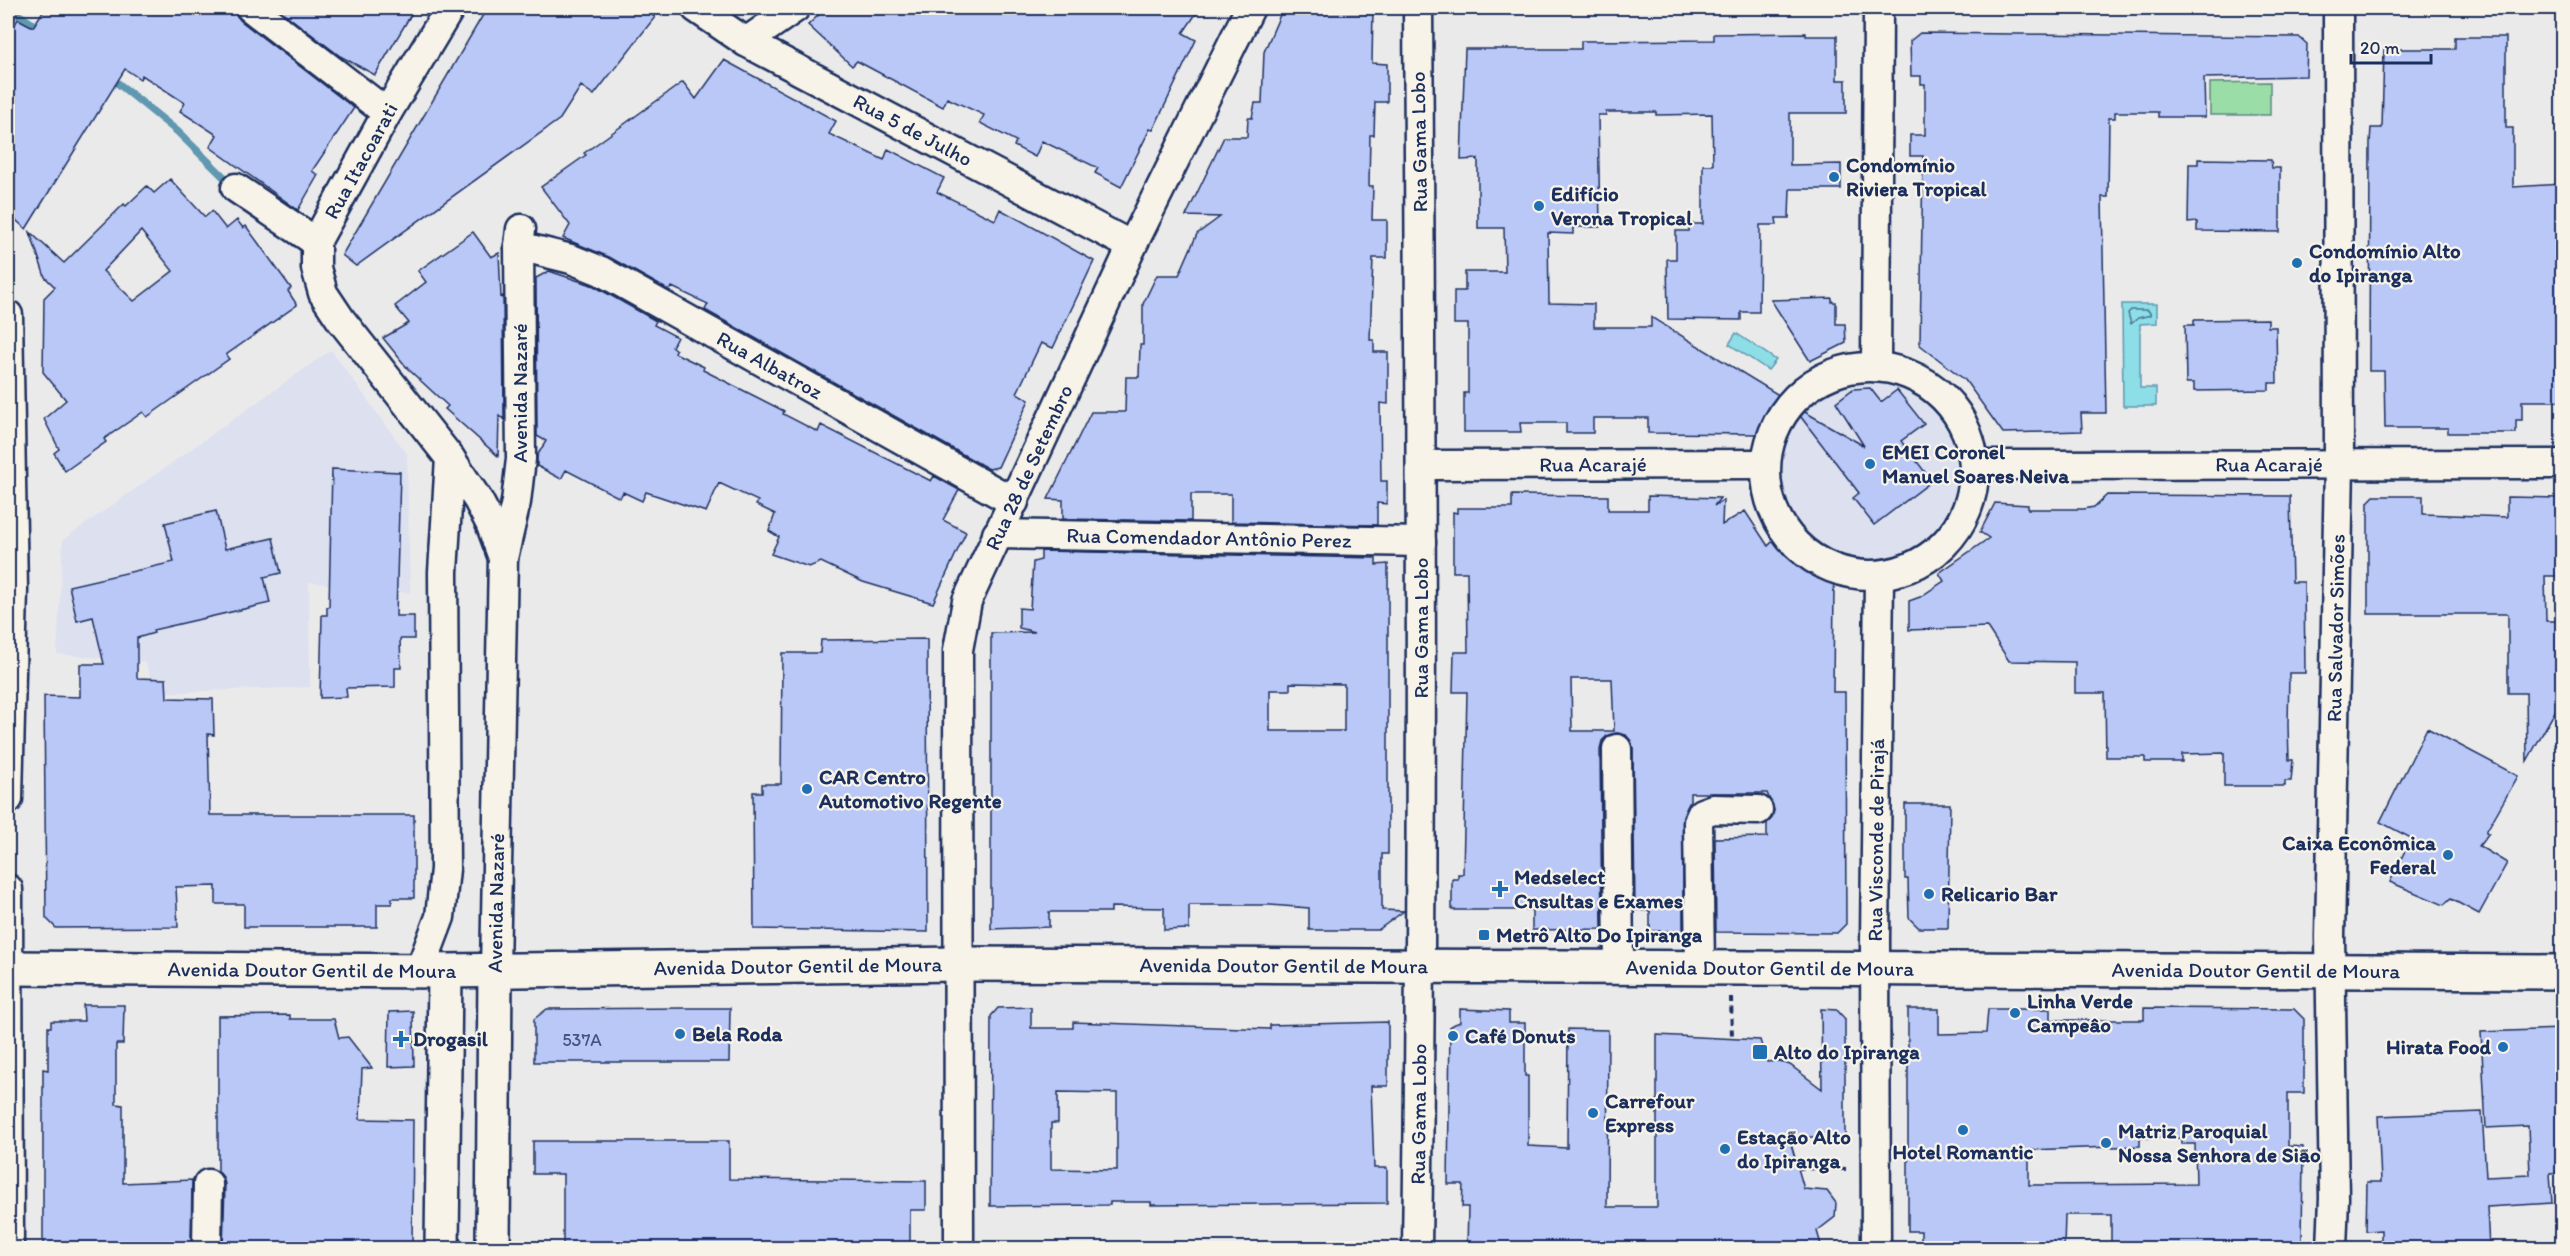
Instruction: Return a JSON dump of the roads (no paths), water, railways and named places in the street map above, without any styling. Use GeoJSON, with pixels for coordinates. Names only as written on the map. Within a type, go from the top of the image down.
{"type":"FeatureCollection","features":[{"type":"Feature","properties":{"kind":"main road","name":"Avenida Doutor Gentil de Moura"},"geometry":{"type":"LineString","coordinates":[[8,968],[544,970],[960,964],[2562,972]]}},
{"type":"Feature","properties":{"kind":"main road"},"geometry":{"type":"LineString","coordinates":[[432,970],[442,1248]]}},
{"type":"Feature","properties":{"kind":"main road","name":"Avenida Nazaré"},"geometry":{"type":"LineString","coordinates":[[494,1248],[495,970]]}},
{"type":"Feature","properties":{"kind":"main road"},"geometry":{"type":"LineString","coordinates":[[495,1012],[520,985],[544,970]]}},
{"type":"Feature","properties":{"kind":"street"},"geometry":{"type":"LineString","coordinates":[[250,8],[387,113]]}},
{"type":"Feature","properties":{"kind":"street","name":"Rua Itacoarati"},"geometry":{"type":"LineString","coordinates":[[341,320],[323,293],[319,282],[315,256],[316,242],[387,113],[450,8]]}},
{"type":"Feature","properties":{"kind":"street"},"geometry":{"type":"LineString","coordinates":[[746,42],[795,8]]}},
{"type":"Feature","properties":{"kind":"street","name":"Rua 28 de Setembro"},"geometry":{"type":"LineString","coordinates":[[959,1248],[958,650],[967,601],[1132,246],[1250,8]]}},
{"type":"Feature","properties":{"kind":"street","name":"Rua Gama Lobo"},"geometry":{"type":"LineString","coordinates":[[1417,1248],[1421,967],[1422,465],[1418,8]]}},
{"type":"Feature","properties":{"kind":"street"},"geometry":{"type":"LineString","coordinates":[[1876,367],[1878,8]]}},
{"type":"Feature","properties":{"kind":"street","name":"Rua Salvador Simões"},"geometry":{"type":"LineString","coordinates":[[2332,1248],[2334,1198],[2330,970],[2339,464],[2338,8]]}},
{"type":"Feature","properties":{"kind":"street","name":"Rua 5 de Julho"},"geometry":{"type":"LineString","coordinates":[[712,11],[746,42],[1132,246]]}},
{"type":"Feature","properties":{"kind":"street"},"geometry":{"type":"LineString","coordinates":[[236,188],[316,242]]}},
{"type":"Feature","properties":{"kind":"street","name":"Rua Albatroz"},"geometry":{"type":"LineString","coordinates":[[520,237],[601,271],[1014,502]]}},
{"type":"Feature","properties":{"kind":"street","name":"Avenida Nazaré"},"geometry":{"type":"LineString","coordinates":[[495,970],[503,558],[516,502],[521,459],[520,237]]}},
{"type":"Feature","properties":{"kind":"street"},"geometry":{"type":"LineString","coordinates":[[8,315],[10,516],[8,799]]}},
{"type":"Feature","properties":{"kind":"street","name":"Avenida Nazaré"},"geometry":{"type":"LineString","coordinates":[[341,320],[450,458],[478,500],[490,523],[503,558]]}},
{"type":"Feature","properties":{"kind":"street"},"geometry":{"type":"LineString","coordinates":[[1876,367],[1906,373],[1933,387],[1954,409],[1968,435],[1975,465],[1972,497],[1959,527],[1938,551],[1911,568],[1879,576],[1842,573],[1809,558],[1784,532],[1768,500],[1764,464],[1772,432],[1789,404],[1813,382],[1844,369],[1876,367]]}},
{"type":"Feature","properties":{"kind":"street"},"geometry":{"type":"LineString","coordinates":[[432,970],[445,869],[444,572],[450,458]]}},
{"type":"Feature","properties":{"kind":"street","name":"Rua Acarajé"},"geometry":{"type":"LineString","coordinates":[[1422,465],[1764,464]]}},
{"type":"Feature","properties":{"kind":"street","name":"Rua Acarajé"},"geometry":{"type":"LineString","coordinates":[[1975,465],[2562,464]]}},
{"type":"Feature","properties":{"kind":"street","name":"Rua Comendador Antônio Perez"},"geometry":{"type":"LineString","coordinates":[[997,534],[1421,542]]}},
{"type":"Feature","properties":{"kind":"street","name":"Rua Visconde de Pirajá"},"geometry":{"type":"LineString","coordinates":[[1876,1248],[1875,969],[1879,576]]}},
{"type":"Feature","properties":{"kind":"street"},"geometry":{"type":"LineString","coordinates":[[1617,749],[1619,968]]}},
{"type":"Feature","properties":{"kind":"street"},"geometry":{"type":"LineString","coordinates":[[1715,968],[1698,822],[1702,813],[1713,809],[1758,810]]}},
{"type":"Feature","properties":{"kind":"street"},"geometry":{"type":"LineString","coordinates":[[8,889],[9,1248]]}},
{"type":"Feature","properties":{"kind":"street"},"geometry":{"type":"LineString","coordinates":[[207,1248],[208,1184]]}},
{"type":"Feature","properties":{"kind":"water"},"geometry":{"type":"Polygon","coordinates":[[[2122,304],[2157,304],[2157,323],[2140,324],[2140,388],[2156,388],[2156,406],[2123,406],[2122,304]]]}},
{"type":"Feature","properties":{"kind":"water"},"geometry":{"type":"Polygon","coordinates":[[[1736,333],[1776,360],[1768,370],[1729,344],[1736,333]]]}},
{"type":"Feature","properties":{"kind":"waterway"},"geometry":{"type":"LineString","coordinates":[[8,8],[42,30]]}},
{"type":"Feature","properties":{"kind":"waterway"},"geometry":{"type":"LineString","coordinates":[[109,76],[178,132],[228,181]]}},
{"type":"Feature","properties":{"kind":"place","name":"Condomínio Riviera Tropical"},"geometry":{"type":"Point","coordinates":[1834,177]}},
{"type":"Feature","properties":{"kind":"place","name":"Edifício Verona Tropical"},"geometry":{"type":"Point","coordinates":[1539,206]}},
{"type":"Feature","properties":{"kind":"place","name":"Condomínio Alto do Ipiranga"},"geometry":{"type":"Point","coordinates":[2297,263]}},
{"type":"Feature","properties":{"kind":"place","name":"EMEI Coronel Manuel Soares Neiva"},"geometry":{"type":"Point","coordinates":[1870,464]}},
{"type":"Feature","properties":{"kind":"place","name":"CAR Centro Automotivo Regente"},"geometry":{"type":"Point","coordinates":[807,789]}},
{"type":"Feature","properties":{"kind":"place","name":"Caixa Econômica Federal"},"geometry":{"type":"Point","coordinates":[2448,855]}},
{"type":"Feature","properties":{"kind":"place","name":"Medselect Cnsultas e Exames"},"geometry":{"type":"Point","coordinates":[1500,889]}},
{"type":"Feature","properties":{"kind":"place","name":"Relicario Bar"},"geometry":{"type":"Point","coordinates":[1929,894]}},
{"type":"Feature","properties":{"kind":"place","name":"Metrô Alto Do Ipiranga"},"geometry":{"type":"Point","coordinates":[1484,935]}},
{"type":"Feature","properties":{"kind":"place","name":"Linha Verde Campeâo"},"geometry":{"type":"Point","coordinates":[2015,1013]}},
{"type":"Feature","properties":{"kind":"place","name":"Bela Roda"},"geometry":{"type":"Point","coordinates":[680,1034]}},
{"type":"Feature","properties":{"kind":"place","name":"Café Donuts"},"geometry":{"type":"Point","coordinates":[1453,1036]}},
{"type":"Feature","properties":{"kind":"place","name":"Drogasil"},"geometry":{"type":"Point","coordinates":[401,1039]}},
{"type":"Feature","properties":{"kind":"place","name":"Hirata Food"},"geometry":{"type":"Point","coordinates":[2503,1047]}},
{"type":"Feature","properties":{"kind":"place","name":"Alto do Ipiranga"},"geometry":{"type":"Point","coordinates":[1760,1052]}},
{"type":"Feature","properties":{"kind":"place","name":"Carrefour Express"},"geometry":{"type":"Point","coordinates":[1593,1113]}},
{"type":"Feature","properties":{"kind":"place","name":"Hotel Romantic"},"geometry":{"type":"Point","coordinates":[1963,1130]}},
{"type":"Feature","properties":{"kind":"place","name":"Matriz Paroquial Nossa Senhora de Sião"},"geometry":{"type":"Point","coordinates":[2106,1143]}},
{"type":"Feature","properties":{"kind":"place","name":"Estação Alto do Ipiranga"},"geometry":{"type":"Point","coordinates":[1725,1149]}}]}
